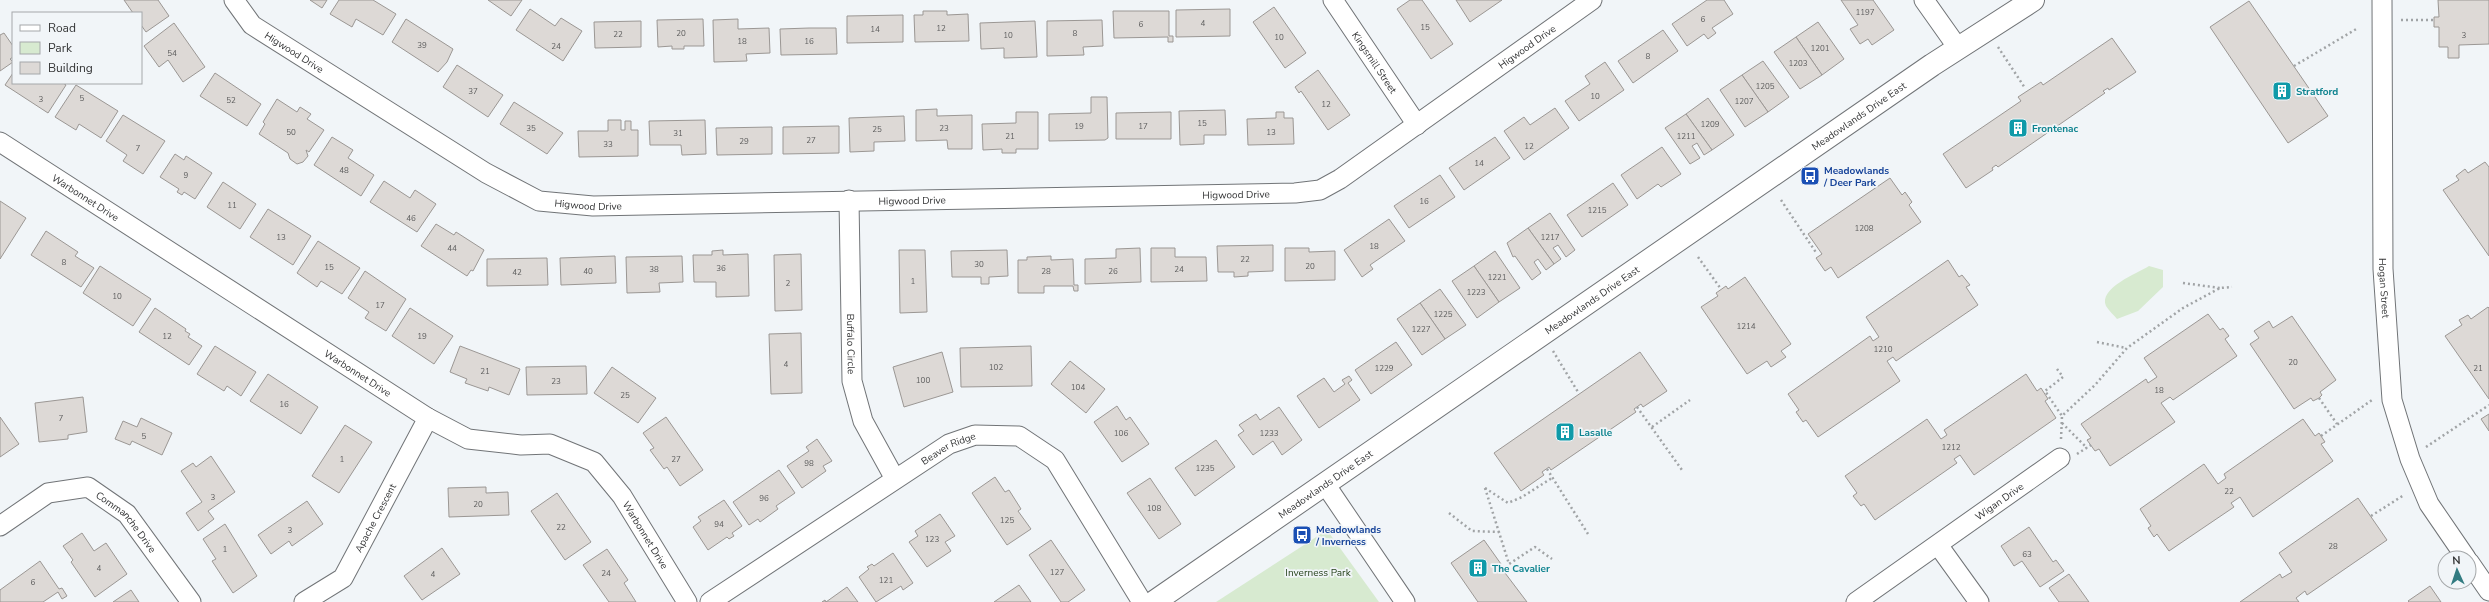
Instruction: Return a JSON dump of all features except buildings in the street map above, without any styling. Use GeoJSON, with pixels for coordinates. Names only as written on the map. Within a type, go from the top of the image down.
{"type":"FeatureCollection","features":[{"type":"Feature","properties":{"kind":"main road","name":"Meadowlands Drive East"},"geometry":{"type":"LineString","coordinates":[[1154,602],[1958,48],[2033,0]]}},
{"type":"Feature","properties":{"kind":"street","name":"Higwood Drive"},"geometry":{"type":"LineString","coordinates":[[234,0],[252,25],[486,173],[540,202],[593,206],[849,200],[1295,193],[1320,190],[1340,179],[1592,0]]}},
{"type":"Feature","properties":{"kind":"street","name":"Kingsmill Street"},"geometry":{"type":"LineString","coordinates":[[1334,0],[1417,125]]}},
{"type":"Feature","properties":{"kind":"street"},"geometry":{"type":"LineString","coordinates":[[1924,0],[1958,48]]}},
{"type":"Feature","properties":{"kind":"street","name":"Hogan Street"},"geometry":{"type":"LineString","coordinates":[[2382,0],[2383,269],[2392,400],[2410,458],[2429,504],[2461,550]]}},
{"type":"Feature","properties":{"kind":"street","name":"Warbonnet Drive"},"geometry":{"type":"LineString","coordinates":[[0,142],[428,418],[468,439],[521,445],[550,444],[594,462],[622,496],[687,602]]}},
{"type":"Feature","properties":{"kind":"street","name":"Buffalo Circle"},"geometry":{"type":"LineString","coordinates":[[849,200],[852,381],[863,421],[895,479]]}},
{"type":"Feature","properties":{"kind":"street","name":"Apache Crescent"},"geometry":{"type":"LineString","coordinates":[[304,602],[343,578],[428,418]]}},
{"type":"Feature","properties":{"kind":"street","name":"Beaver Ridge"},"geometry":{"type":"LineString","coordinates":[[710,602],[949,444],[975,435],[1018,436],[1054,460],[1142,602]]}},
{"type":"Feature","properties":{"kind":"street","name":"Wigan Drive"},"geometry":{"type":"LineString","coordinates":[[1856,602],[2060,458]]}},
{"type":"Feature","properties":{"kind":"street"},"geometry":{"type":"LineString","coordinates":[[1325,484],[1405,602]]}},
{"type":"Feature","properties":{"kind":"street","name":"Commanche Drive"},"geometry":{"type":"LineString","coordinates":[[0,526],[48,493],[88,487],[127,514],[191,602]]}},
{"type":"Feature","properties":{"kind":"street"},"geometry":{"type":"LineString","coordinates":[[1938,545],[1979,602]]}},
{"type":"Feature","properties":{"kind":"street"},"geometry":{"type":"LineString","coordinates":[[2477,574],[2489,591]]}},
{"type":"Feature","properties":{"kind":"path"},"geometry":{"type":"LineString","coordinates":[[2382,20],[2434,20]]}},
{"type":"Feature","properties":{"kind":"path"},"geometry":{"type":"LineString","coordinates":[[2294,66],[2358,28]]}},
{"type":"Feature","properties":{"kind":"path"},"geometry":{"type":"LineString","coordinates":[[1998,47],[2025,88]]}},
{"type":"Feature","properties":{"kind":"path"},"geometry":{"type":"LineString","coordinates":[[1781,200],[1817,254]]}},
{"type":"Feature","properties":{"kind":"path"},"geometry":{"type":"LineString","coordinates":[[1698,257],[1721,289]]}},
{"type":"Feature","properties":{"kind":"path"},"geometry":{"type":"LineString","coordinates":[[2182,283],[2220,288],[2232,287]]}},
{"type":"Feature","properties":{"kind":"path"},"geometry":{"type":"LineString","coordinates":[[2062,416],[2095,385],[2127,348],[2183,308],[2220,288]]}},
{"type":"Feature","properties":{"kind":"path"},"geometry":{"type":"LineString","coordinates":[[1543,335],[1578,392]]}},
{"type":"Feature","properties":{"kind":"path"},"geometry":{"type":"LineString","coordinates":[[2098,342],[2127,348]]}},
{"type":"Feature","properties":{"kind":"path"},"geometry":{"type":"LineString","coordinates":[[2057,369],[2063,377],[2045,391],[2062,416],[2060,458]]}},
{"type":"Feature","properties":{"kind":"path"},"geometry":{"type":"LineString","coordinates":[[2319,398],[2338,424]]}},
{"type":"Feature","properties":{"kind":"path"},"geometry":{"type":"LineString","coordinates":[[2321,436],[2373,399]]}},
{"type":"Feature","properties":{"kind":"path"},"geometry":{"type":"LineString","coordinates":[[1652,427],[1690,400]]}},
{"type":"Feature","properties":{"kind":"path"},"geometry":{"type":"LineString","coordinates":[[2410,458],[2489,405]]}},
{"type":"Feature","properties":{"kind":"path"},"geometry":{"type":"LineString","coordinates":[[1637,407],[1682,470]]}},
{"type":"Feature","properties":{"kind":"path"},"geometry":{"type":"LineString","coordinates":[[2062,423],[2087,448]]}},
{"type":"Feature","properties":{"kind":"path"},"geometry":{"type":"LineString","coordinates":[[1547,469],[1588,534]]}},
{"type":"Feature","properties":{"kind":"path"},"geometry":{"type":"LineString","coordinates":[[1552,478],[1522,497],[1508,502],[1485,488],[1509,564],[1535,547],[1552,559]]}},
{"type":"Feature","properties":{"kind":"path"},"geometry":{"type":"LineString","coordinates":[[2371,516],[2410,492]]}},
{"type":"Feature","properties":{"kind":"path"},"geometry":{"type":"LineString","coordinates":[[1449,513],[1472,531],[1499,532]]}},
{"type":"Feature","properties":{"kind":"green space"},"geometry":{"type":"Polygon","coordinates":[[[2149,266],[2163,270],[2163,287],[2138,311],[2117,319],[2106,306],[2105,299],[2108,293],[2120,282],[2149,266]]]}},
{"type":"Feature","properties":{"kind":"green space","name":"Inverness Park"},"geometry":{"type":"Polygon","coordinates":[[[1327,530],[1379,602],[1216,602],[1327,530]]]}},
{"type":"Feature","properties":{"kind":"place","name":"Stratford"},"geometry":{"type":"Point","coordinates":[2282,91]}},
{"type":"Feature","properties":{"kind":"place","name":"Frontenac"},"geometry":{"type":"Point","coordinates":[2018,128]}},
{"type":"Feature","properties":{"kind":"place","name":"Meadowlands / Deer Park"},"geometry":{"type":"Point","coordinates":[1810,176]}},
{"type":"Feature","properties":{"kind":"place","name":"Lasalle"},"geometry":{"type":"Point","coordinates":[1565,432]}},
{"type":"Feature","properties":{"kind":"place","name":"Meadowlands / Inverness"},"geometry":{"type":"Point","coordinates":[1302,535]}},
{"type":"Feature","properties":{"kind":"place","name":"The Cavalier"},"geometry":{"type":"Point","coordinates":[1478,568]}}]}
